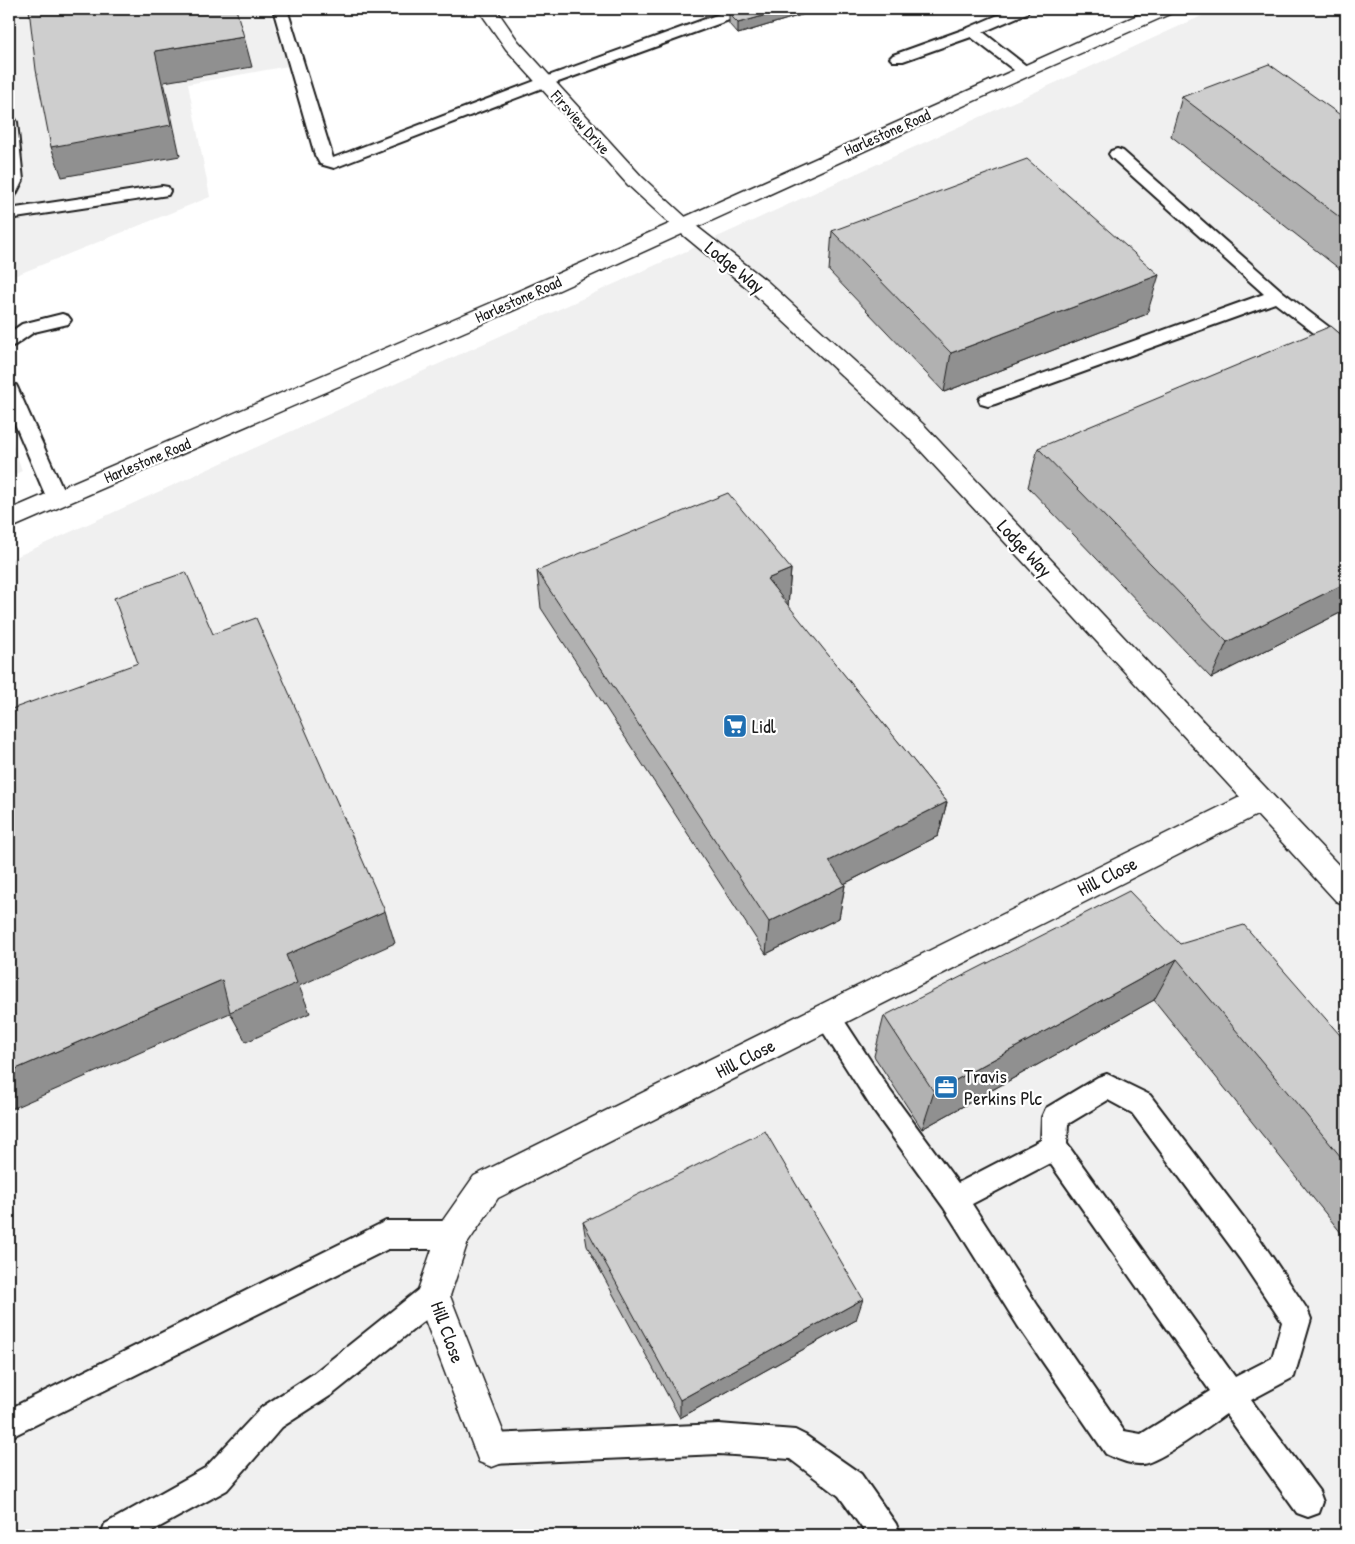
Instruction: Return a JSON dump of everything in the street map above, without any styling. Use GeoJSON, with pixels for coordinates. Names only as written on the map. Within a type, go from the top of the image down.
{"type":"FeatureCollection","features":[{"type":"Feature","properties":{"kind":"street","name":"Firsview Drive"},"geometry":{"type":"LineString","coordinates":[[487,9],[512,46],[635,181],[684,226]]}},
{"type":"Feature","properties":{"kind":"street","name":"Harlestone Road"},"geometry":{"type":"LineString","coordinates":[[9,520],[527,296],[684,226],[765,187],[1166,9]]}},
{"type":"Feature","properties":{"kind":"street","name":"Lodge Way"},"geometry":{"type":"LineString","coordinates":[[684,226],[760,287],[916,431],[1346,892]]}},
{"type":"Feature","properties":{"kind":"street","name":"Hill Close"},"geometry":{"type":"LineString","coordinates":[[492,1449],[433,1296],[453,1235],[486,1187],[1260,800]]}},
{"type":"Feature","properties":{"kind":"lane"},"geometry":{"type":"LineString","coordinates":[[280,9],[326,161],[334,163],[545,82],[746,9]]}},
{"type":"Feature","properties":{"kind":"lane"},"geometry":{"type":"LineString","coordinates":[[898,58],[973,31],[1022,10]]}},
{"type":"Feature","properties":{"kind":"lane"},"geometry":{"type":"LineString","coordinates":[[973,31],[1024,71]]}},
{"type":"Feature","properties":{"kind":"lane"},"geometry":{"type":"LineString","coordinates":[[9,122],[16,180],[9,192]]}},
{"type":"Feature","properties":{"kind":"lane"},"geometry":{"type":"LineString","coordinates":[[1117,154],[1277,296],[1346,349]]}},
{"type":"Feature","properties":{"kind":"lane"},"geometry":{"type":"LineString","coordinates":[[9,214],[162,191]]}},
{"type":"Feature","properties":{"kind":"lane"},"geometry":{"type":"LineString","coordinates":[[988,400],[1277,296]]}},
{"type":"Feature","properties":{"kind":"lane"},"geometry":{"type":"LineString","coordinates":[[9,341],[28,328],[62,320]]}},
{"type":"Feature","properties":{"kind":"lane"},"geometry":{"type":"LineString","coordinates":[[9,389],[57,499]]}},
{"type":"Feature","properties":{"kind":"lane"},"geometry":{"type":"LineString","coordinates":[[827,1016],[882,1101],[954,1199],[1028,1316],[1116,1444],[1143,1449],[1182,1427],[1230,1395],[1284,1368],[1297,1319],[1250,1249],[1142,1104],[1107,1086],[1056,1117],[1054,1147],[1230,1395],[1308,1502]]}},
{"type":"Feature","properties":{"kind":"lane"},"geometry":{"type":"LineString","coordinates":[[954,1199],[1054,1147]]}},
{"type":"Feature","properties":{"kind":"lane"},"geometry":{"type":"LineString","coordinates":[[9,1424],[386,1235],[453,1235]]}},
{"type":"Feature","properties":{"kind":"lane"},"geometry":{"type":"LineString","coordinates":[[116,1535],[216,1479],[272,1417],[323,1384],[433,1296]]}},
{"type":"Feature","properties":{"kind":"lane"},"geometry":{"type":"LineString","coordinates":[[492,1449],[719,1439],[796,1445],[850,1486],[885,1535]]}},
{"type":"Feature","properties":{"kind":"shaded area"},"geometry":{"type":"Polygon","coordinates":[[[9,9],[269,9],[288,66],[188,84],[210,197],[9,278],[9,9]]]}},
{"type":"Feature","properties":{"kind":"shaded area"},"geometry":{"type":"Polygon","coordinates":[[[1217,9],[1346,9],[1346,1535],[9,1535],[9,560],[1217,9]]]}},
{"type":"Feature","properties":{"kind":"shaded area"},"geometry":{"type":"Polygon","coordinates":[[[9,431],[22,471],[9,477],[9,431]]]}},
{"type":"Feature","properties":{"kind":"building"},"geometry":{"type":"Polygon","coordinates":[[[29,9],[236,9],[244,37],[155,51],[171,125],[51,147],[36,70],[29,9]]]}},
{"type":"Feature","properties":{"kind":"building"},"geometry":{"type":"Polygon","coordinates":[[[746,9],[788,9],[738,23],[729,14],[746,9]]]}},
{"type":"Feature","properties":{"kind":"building"},"geometry":{"type":"Polygon","coordinates":[[[1269,64],[1346,119],[1346,222],[1182,97],[1269,64]]]}},
{"type":"Feature","properties":{"kind":"building"},"geometry":{"type":"Polygon","coordinates":[[[1027,159],[1159,275],[951,353],[832,231],[1027,159]]]}},
{"type":"Feature","properties":{"kind":"building"},"geometry":{"type":"Polygon","coordinates":[[[1331,326],[1346,339],[1346,583],[1227,642],[1038,448],[1331,326]]]}},
{"type":"Feature","properties":{"kind":"building","name":"Lidl"},"geometry":{"type":"Polygon","coordinates":[[[728,493],[791,569],[767,579],[947,802],[829,861],[845,885],[769,922],[537,571],[728,493]]]}},
{"type":"Feature","properties":{"kind":"building"},"geometry":{"type":"Polygon","coordinates":[[[186,572],[213,634],[256,618],[385,911],[286,955],[297,983],[230,1012],[222,980],[9,1072],[9,710],[138,663],[114,598],[186,572]]]}},
{"type":"Feature","properties":{"kind":"building"},"geometry":{"type":"Polygon","coordinates":[[[1129,891],[1180,944],[1244,925],[1346,1042],[1346,1163],[1177,959],[934,1092],[884,1016],[1129,891]]]}},
{"type":"Feature","properties":{"kind":"building"},"geometry":{"type":"Polygon","coordinates":[[[765,1131],[863,1299],[680,1400],[583,1222],[765,1131]]]}},
{"type":"Feature","properties":{"kind":"place","name":"Lidl"},"geometry":{"type":"Point","coordinates":[735,726]}},
{"type":"Feature","properties":{"kind":"place","name":"Travis Perkins Plc"},"geometry":{"type":"Point","coordinates":[946,1087]}}]}
